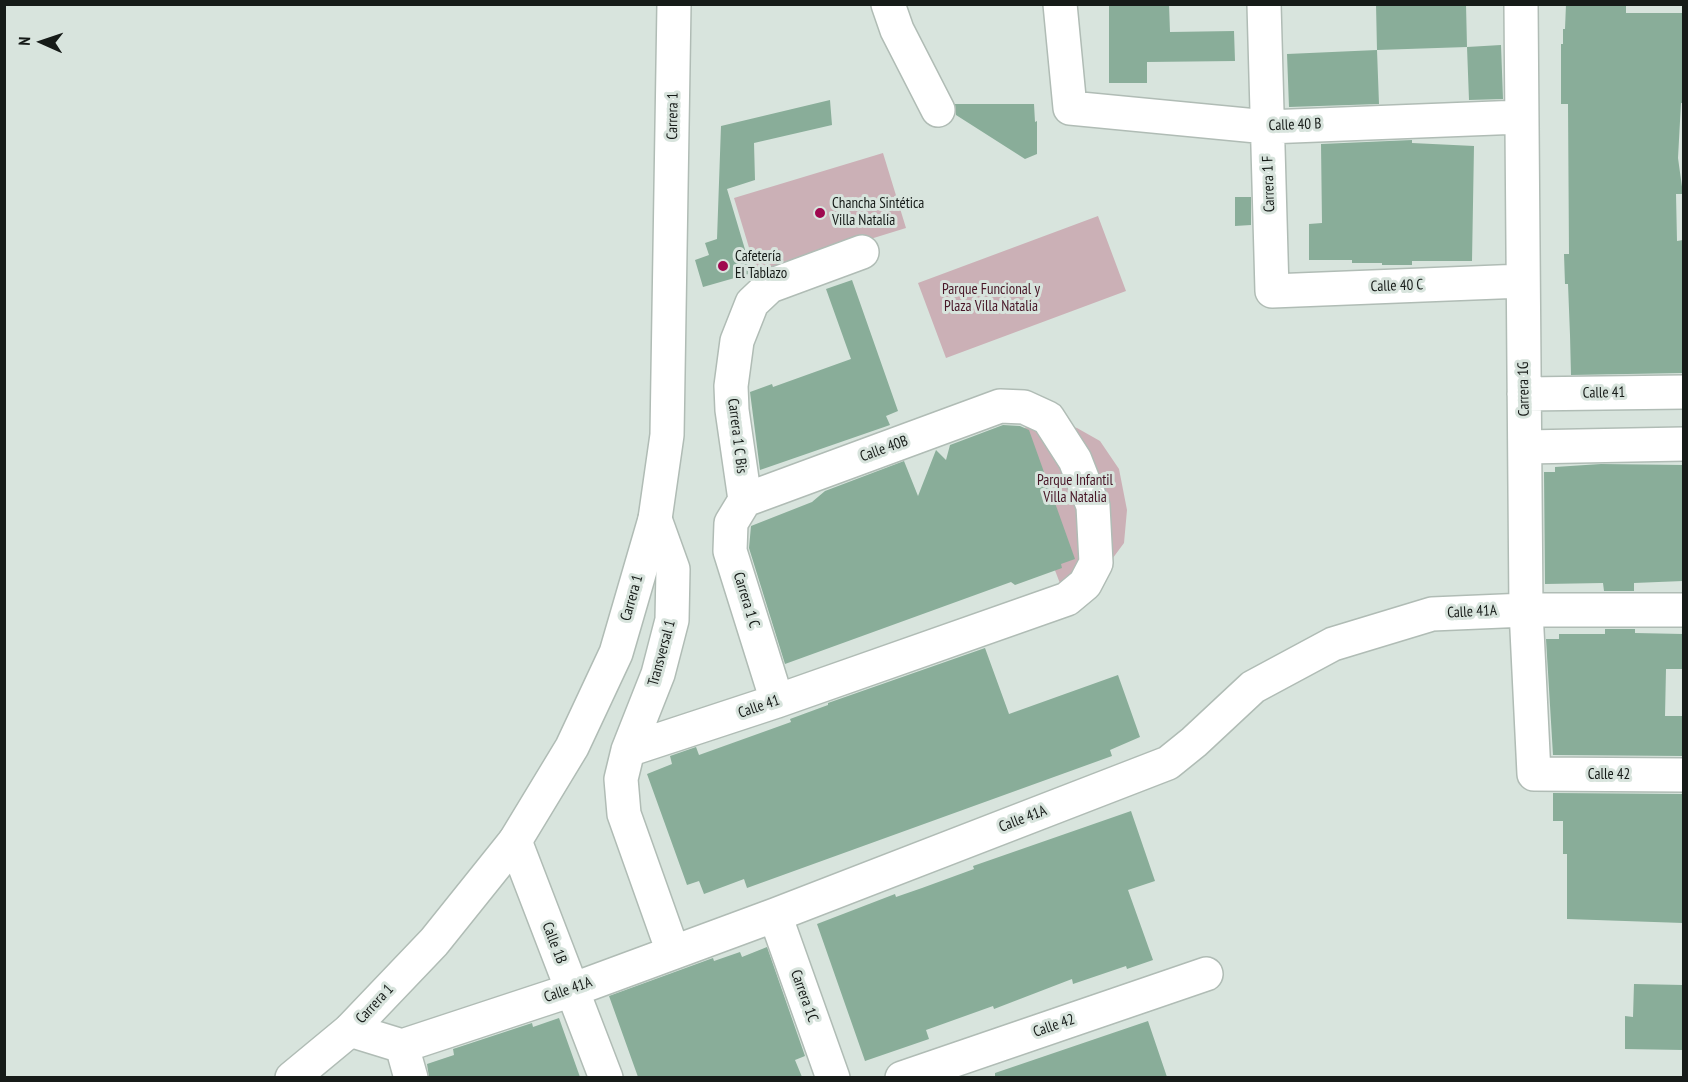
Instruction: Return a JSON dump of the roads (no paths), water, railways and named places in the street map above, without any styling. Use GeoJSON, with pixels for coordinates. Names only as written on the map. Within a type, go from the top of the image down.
{"type":"FeatureCollection","features":[{"type":"Feature","properties":{"kind":"street","name":"Carrera 1"},"geometry":{"type":"LineString","coordinates":[[292,1077],[350,1030],[434,942],[514,841],[572,747],[616,653],[655,519],[667,435],[674,4]]}},
{"type":"Feature","properties":{"kind":"street"},"geometry":{"type":"LineString","coordinates":[[888,4],[897,30],[938,110]]}},
{"type":"Feature","properties":{"kind":"street","name":"Calle 40 B"},"geometry":{"type":"LineString","coordinates":[[1060,4],[1070,108],[1267,127],[1521,117]]}},
{"type":"Feature","properties":{"kind":"street","name":"Carrera 1 F"},"geometry":{"type":"LineString","coordinates":[[1264,4],[1272,291]]}},
{"type":"Feature","properties":{"kind":"street","name":"Carrera 1G"},"geometry":{"type":"LineString","coordinates":[[1521,4],[1526,610],[1534,774]]}},
{"type":"Feature","properties":{"kind":"street","name":"Carrera 1 C Bis"},"geometry":{"type":"LineString","coordinates":[[745,500],[732,411],[731,386],[737,341],[752,303],[770,286],[862,252]]}},
{"type":"Feature","properties":{"kind":"street","name":"Calle 40 C"},"geometry":{"type":"LineString","coordinates":[[1272,291],[1523,281]]}},
{"type":"Feature","properties":{"kind":"street","name":"Calle 41"},"geometry":{"type":"LineString","coordinates":[[1524,394],[1683,392]]}},
{"type":"Feature","properties":{"kind":"street","name":"Calle 40B"},"geometry":{"type":"LineString","coordinates":[[745,500],[1000,406],[1024,407],[1048,418],[1075,460],[1093,506],[1096,563],[1085,584]]}},
{"type":"Feature","properties":{"kind":"street"},"geometry":{"type":"LineString","coordinates":[[1526,447],[1683,444]]}},
{"type":"Feature","properties":{"kind":"street","name":"Carrera 1 C"},"geometry":{"type":"LineString","coordinates":[[745,500],[731,523],[730,551],[777,701]]}},
{"type":"Feature","properties":{"kind":"street","name":"Transversal 1"},"geometry":{"type":"LineString","coordinates":[[628,750],[658,674],[672,620],[673,569],[655,519]]}},
{"type":"Feature","properties":{"kind":"street","name":"Calle 41"},"geometry":{"type":"LineString","coordinates":[[628,750],[777,701],[1067,599],[1085,584]]}},
{"type":"Feature","properties":{"kind":"street","name":"Calle 41A"},"geometry":{"type":"LineString","coordinates":[[402,1046],[572,990],[775,915],[1168,763],[1253,687],[1333,644],[1432,614],[1526,610],[1683,610]]}},
{"type":"Feature","properties":{"kind":"street"},"geometry":{"type":"LineString","coordinates":[[628,750],[621,779],[624,814],[673,952]]}},
{"type":"Feature","properties":{"kind":"street","name":"Calle 42"},"geometry":{"type":"LineString","coordinates":[[1534,774],[1683,775]]}},
{"type":"Feature","properties":{"kind":"street","name":"Calle 1B"},"geometry":{"type":"LineString","coordinates":[[514,841],[606,1077]]}},
{"type":"Feature","properties":{"kind":"street","name":"Carrera 1C"},"geometry":{"type":"LineString","coordinates":[[775,915],[833,1077]]}},
{"type":"Feature","properties":{"kind":"street","name":"Calle 42"},"geometry":{"type":"LineString","coordinates":[[902,1077],[1206,974]]}},
{"type":"Feature","properties":{"kind":"street"},"geometry":{"type":"LineString","coordinates":[[350,1030],[402,1046],[411,1077]]}},
{"type":"Feature","properties":{"kind":"place","name":"Chancha Sintética Villa Natalia"},"geometry":{"type":"Point","coordinates":[820,213]}},
{"type":"Feature","properties":{"kind":"place","name":"Cafetería El Tablazo"},"geometry":{"type":"Point","coordinates":[723,266]}},
{"type":"Feature","properties":{"kind":"park label","name":"Parque Funcional y Plaza Villa Natalia"},"geometry":{"type":"Point","coordinates":[991,298]}},
{"type":"Feature","properties":{"kind":"park label","name":"Parque Infantil Villa Natalia"},"geometry":{"type":"Point","coordinates":[1075,490]}}]}
